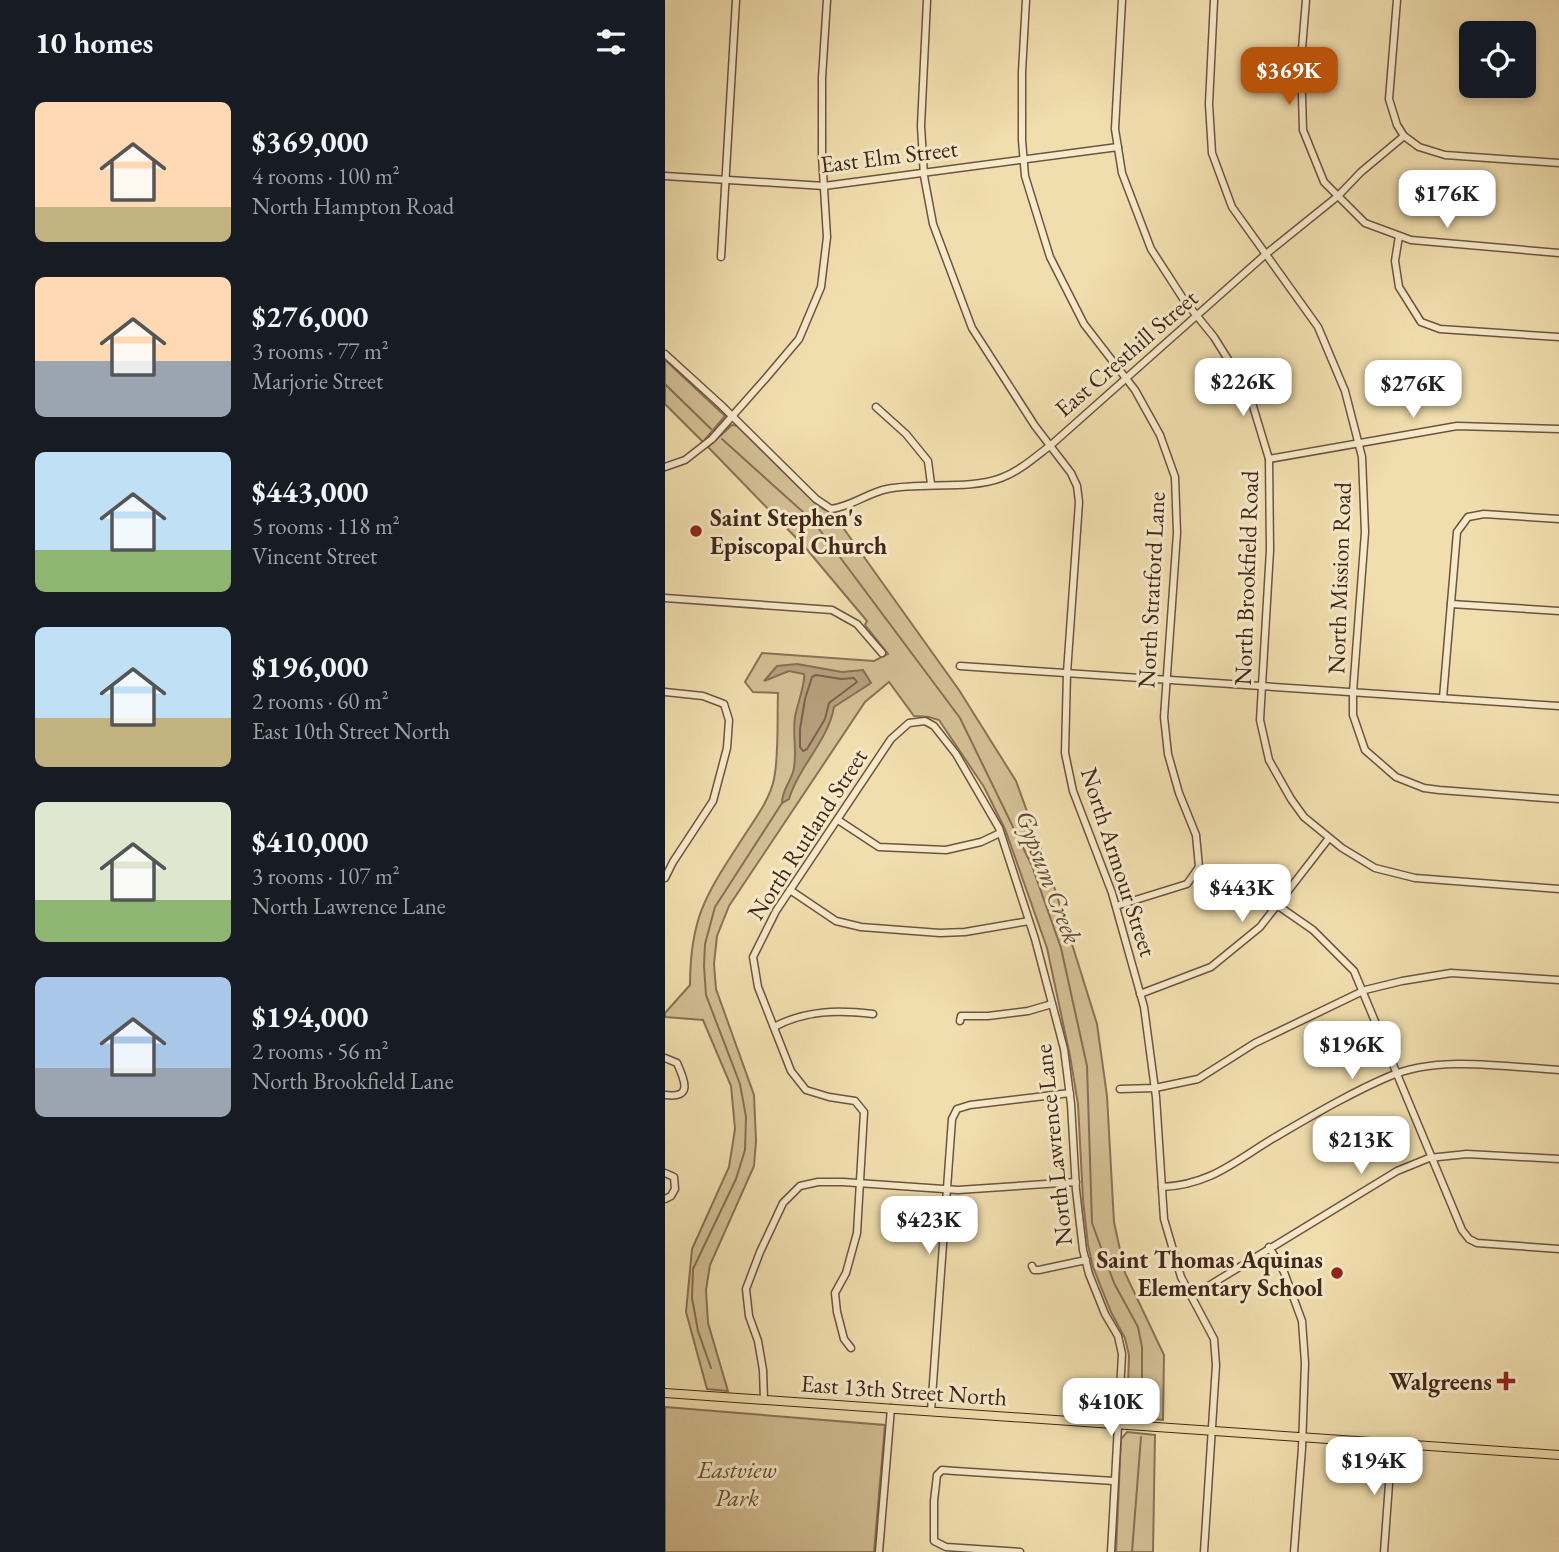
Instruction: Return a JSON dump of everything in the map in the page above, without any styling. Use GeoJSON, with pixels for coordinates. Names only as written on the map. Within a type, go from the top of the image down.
{"type":"FeatureCollection","features":[{"type":"Feature","properties":{"kind":"main road","name":"East 13th Street North"},"geometry":{"type":"LineString","coordinates":[[665,1393],[1559,1455]]}},
{"type":"Feature","properties":{"kind":"street"},"geometry":{"type":"LineString","coordinates":[[721,257],[736,0]]}},
{"type":"Feature","properties":{"kind":"street"},"geometry":{"type":"LineString","coordinates":[[665,467],[685,460],[712,439],[799,339],[821,288],[827,237],[822,78],[827,0]]}},
{"type":"Feature","properties":{"kind":"street","name":"North Armour Street"},"geometry":{"type":"LineString","coordinates":[[927,0],[921,127],[924,172],[933,224],[972,328],[1077,486],[1079,502],[1067,673],[1065,753],[1073,791],[1116,906],[1140,994],[1155,1088],[1164,1219],[1181,1277],[1214,1339],[1216,1365],[1205,1552]]}},
{"type":"Feature","properties":{"kind":"street","name":"North Stratford Lane"},"geometry":{"type":"LineString","coordinates":[[1026,0],[1022,72],[1025,176],[1050,257],[1084,324],[1135,390],[1160,435],[1175,477],[1177,533],[1164,716],[1168,754],[1179,793],[1196,835],[1199,867],[1187,884],[1116,906]]}},
{"type":"Feature","properties":{"kind":"street","name":"North Brookfield Road"},"geometry":{"type":"LineString","coordinates":[[1122,0],[1115,129],[1122,173],[1151,249],[1184,300],[1214,337],[1249,393],[1269,459],[1270,551],[1260,720],[1269,760],[1304,817],[1353,855],[1387,872],[1415,878],[1559,889]]}},
{"type":"Feature","properties":{"kind":"street","name":"North Mission Road"},"geometry":{"type":"LineString","coordinates":[[1214,0],[1209,104],[1212,153],[1232,207],[1318,327],[1345,391],[1362,457],[1365,531],[1353,715],[1365,750],[1396,777],[1424,788],[1559,799]]}},
{"type":"Feature","properties":{"kind":"street"},"geometry":{"type":"LineString","coordinates":[[1306,0],[1301,61],[1303,130],[1324,182],[1365,223],[1399,236],[1423,242],[1559,253]]}},
{"type":"Feature","properties":{"kind":"street"},"geometry":{"type":"LineString","coordinates":[[1397,0],[1389,99],[1397,125],[1405,136],[1419,147],[1445,155],[1559,163]]}},
{"type":"Feature","properties":{"kind":"street","name":"East Cresthill Street"},"geometry":{"type":"LineString","coordinates":[[732,416],[816,499],[831,509],[848,506],[885,489],[975,483],[1000,478],[1026,465],[1051,445],[1266,254],[1338,196],[1405,136]]}},
{"type":"Feature","properties":{"kind":"street","name":"East Elm Street"},"geometry":{"type":"LineString","coordinates":[[665,176],[824,186],[1118,147]]}},
{"type":"Feature","properties":{"kind":"street"},"geometry":{"type":"LineString","coordinates":[[1399,236],[1395,261],[1399,287],[1421,322],[1440,329],[1559,337]]}},
{"type":"Feature","properties":{"kind":"street"},"geometry":{"type":"LineString","coordinates":[[665,354],[732,416]]}},
{"type":"Feature","properties":{"kind":"street"},"geometry":{"type":"LineString","coordinates":[[876,407],[907,434],[928,461],[931,484]]}},
{"type":"Feature","properties":{"kind":"street"},"geometry":{"type":"LineString","coordinates":[[1269,459],[1457,426],[1559,429]]}},
{"type":"Feature","properties":{"kind":"street"},"geometry":{"type":"LineString","coordinates":[[1443,698],[1457,532],[1468,517],[1484,514],[1559,519]]}},
{"type":"Feature","properties":{"kind":"street"},"geometry":{"type":"LineString","coordinates":[[665,597],[832,610],[857,624],[882,653]]}},
{"type":"Feature","properties":{"kind":"street"},"geometry":{"type":"LineString","coordinates":[[1451,604],[1559,611]]}},
{"type":"Feature","properties":{"kind":"street"},"geometry":{"type":"LineString","coordinates":[[960,666],[1559,706]]}},
{"type":"Feature","properties":{"kind":"street"},"geometry":{"type":"LineString","coordinates":[[665,692],[703,696],[724,704],[729,720],[727,748],[713,801],[665,878]]}},
{"type":"Feature","properties":{"kind":"street","name":"North Rutland Street"},"geometry":{"type":"LineString","coordinates":[[851,1348],[844,1339],[835,1293],[846,1273],[857,1233],[864,1112],[855,1101],[806,1090],[791,1071],[758,987],[753,957],[776,911],[891,739],[909,723],[920,721]]}},
{"type":"Feature","properties":{"kind":"street","name":"North Lawrence Lane"},"geometry":{"type":"LineString","coordinates":[[920,721],[934,726],[956,754],[1000,832],[1030,921],[1064,1049],[1086,1260],[1105,1314],[1118,1336],[1122,1354],[1111,1552]]}},
{"type":"Feature","properties":{"kind":"street"},"geometry":{"type":"LineString","coordinates":[[838,820],[879,847],[890,848],[946,850],[981,842],[1000,832]]}},
{"type":"Feature","properties":{"kind":"street"},"geometry":{"type":"LineString","coordinates":[[1140,994],[1211,967],[1260,927],[1329,838]]}},
{"type":"Feature","properties":{"kind":"street"},"geometry":{"type":"LineString","coordinates":[[790,890],[835,921],[861,927],[952,932],[1000,928],[1030,921]]}},
{"type":"Feature","properties":{"kind":"street"},"geometry":{"type":"LineString","coordinates":[[1277,905],[1313,930],[1354,971],[1462,1230],[1477,1243],[1559,1249]]}},
{"type":"Feature","properties":{"kind":"street"},"geometry":{"type":"LineString","coordinates":[[1120,1089],[1155,1088],[1198,1079],[1255,1043],[1363,991],[1402,981],[1451,973],[1559,980]]}},
{"type":"Feature","properties":{"kind":"street"},"geometry":{"type":"LineString","coordinates":[[960,1021],[961,1016],[1028,1011],[1052,1004]]}},
{"type":"Feature","properties":{"kind":"street"},"geometry":{"type":"LineString","coordinates":[[773,1027],[788,1019],[818,1011],[873,1014]]}},
{"type":"Feature","properties":{"kind":"street"},"geometry":{"type":"LineString","coordinates":[[665,1058],[677,1063],[685,1081],[684,1092],[677,1096],[665,1096]]}},
{"type":"Feature","properties":{"kind":"street"},"geometry":{"type":"LineString","coordinates":[[1162,1187],[1186,1186],[1213,1175],[1301,1122],[1397,1074],[1463,1064],[1559,1070]]}},
{"type":"Feature","properties":{"kind":"street"},"geometry":{"type":"LineString","coordinates":[[931,1411],[952,1119],[957,1109],[970,1105],[1070,1093]]}},
{"type":"Feature","properties":{"kind":"street"},"geometry":{"type":"LineString","coordinates":[[1192,1296],[1397,1171],[1431,1158],[1467,1154],[1559,1159]]}},
{"type":"Feature","properties":{"kind":"street"},"geometry":{"type":"LineString","coordinates":[[665,1173],[674,1177],[676,1183],[671,1196],[665,1199]]}},
{"type":"Feature","properties":{"kind":"street"},"geometry":{"type":"LineString","coordinates":[[764,1400],[763,1370],[758,1341],[749,1316],[747,1289],[760,1252],[783,1203],[800,1186],[818,1182],[947,1189],[1076,1182]]}},
{"type":"Feature","properties":{"kind":"street"},"geometry":{"type":"LineString","coordinates":[[1269,1247],[1284,1272],[1302,1321],[1305,1363],[1294,1552]]}},
{"type":"Feature","properties":{"kind":"street"},"geometry":{"type":"LineString","coordinates":[[1032,1266],[1034,1270],[1039,1270],[1086,1260]]}},
{"type":"Feature","properties":{"kind":"street"},"geometry":{"type":"LineString","coordinates":[[879,1552],[891,1408]]}},
{"type":"Feature","properties":{"kind":"street"},"geometry":{"type":"LineString","coordinates":[[1384,1552],[1392,1443]]}},
{"type":"Feature","properties":{"kind":"street"},"geometry":{"type":"LineString","coordinates":[[1020,1552],[946,1547],[933,1541],[937,1475],[942,1471],[1114,1480]]}},
{"type":"Feature","properties":{"kind":"green space"},"geometry":{"type":"Polygon","coordinates":[[[665,360],[725,416],[703,442],[665,404],[665,360]]]}},
{"type":"Feature","properties":{"kind":"green space"},"geometry":{"type":"Polygon","coordinates":[[[732,425],[738,426],[815,503],[825,510],[839,512],[839,522],[959,690],[1016,781],[1052,880],[1097,1024],[1107,1096],[1114,1222],[1125,1273],[1164,1355],[1163,1420],[1127,1416],[1129,1355],[1125,1338],[1093,1267],[1088,1245],[1078,1104],[1070,1056],[1047,948],[1005,829],[984,787],[939,720],[914,716],[889,682],[865,702],[729,906],[717,936],[714,964],[716,989],[754,1095],[756,1141],[754,1166],[710,1265],[706,1290],[708,1323],[728,1391],[707,1389],[686,1312],[692,1249],[729,1167],[735,1129],[731,1086],[703,1020],[665,1017],[665,1013],[690,985],[693,940],[703,905],[720,873],[762,809],[774,779],[778,693],[753,692],[745,682],[762,653],[874,661],[888,654],[865,625],[867,621],[804,546],[708,447],[732,425]]]}},
{"type":"Feature","properties":{"kind":"green space","name":"Eastview Park"},"geometry":{"type":"Polygon","coordinates":[[[665,1407],[885,1425],[874,1552],[665,1552],[665,1407]]]}},
{"type":"Feature","properties":{"kind":"green space"},"geometry":{"type":"Polygon","coordinates":[[[1127,1432],[1155,1435],[1153,1552],[1116,1552],[1121,1439],[1127,1432]]]}},
{"type":"Feature","properties":{"kind":"water"},"geometry":{"type":"Polygon","coordinates":[[[797,664],[842,672],[863,670],[871,683],[834,707],[826,731],[799,775],[789,799],[782,803],[794,766],[794,724],[804,674],[789,671],[764,681],[777,666],[797,664]]]}},
{"type":"Feature","properties":{"kind":"waterway","name":"Gypsum Creek"},"geometry":{"type":"LineString","coordinates":[[665,384],[711,429]]}},
{"type":"Feature","properties":{"kind":"waterway","name":"Gypsum Creek"},"geometry":{"type":"LineString","coordinates":[[722,439],[813,521],[960,718],[1032,866],[1061,948],[1087,1066],[1092,1223],[1114,1283],[1138,1327],[1142,1347],[1142,1414]]}},
{"type":"Feature","properties":{"kind":"waterway"},"geometry":{"type":"LineString","coordinates":[[711,1368],[698,1331],[692,1298],[693,1269],[736,1179],[745,1150],[746,1117],[740,1084],[706,995],[705,944],[715,907],[782,803]]}},
{"type":"Feature","properties":{"kind":"waterway","name":"Gypsum Creek"},"geometry":{"type":"LineString","coordinates":[[1132,1552],[1141,1437]]}},
{"type":"Feature","properties":{"kind":"place","name":"Saint Stephen's Episcopal Church"},"geometry":{"type":"Point","coordinates":[696,531]}},
{"type":"Feature","properties":{"kind":"place","name":"Saint Thomas Aquinas Elementary School"},"geometry":{"type":"Point","coordinates":[1337,1273]}},
{"type":"Feature","properties":{"kind":"place","name":"Walgreens"},"geometry":{"type":"Point","coordinates":[1506,1381]}}]}
